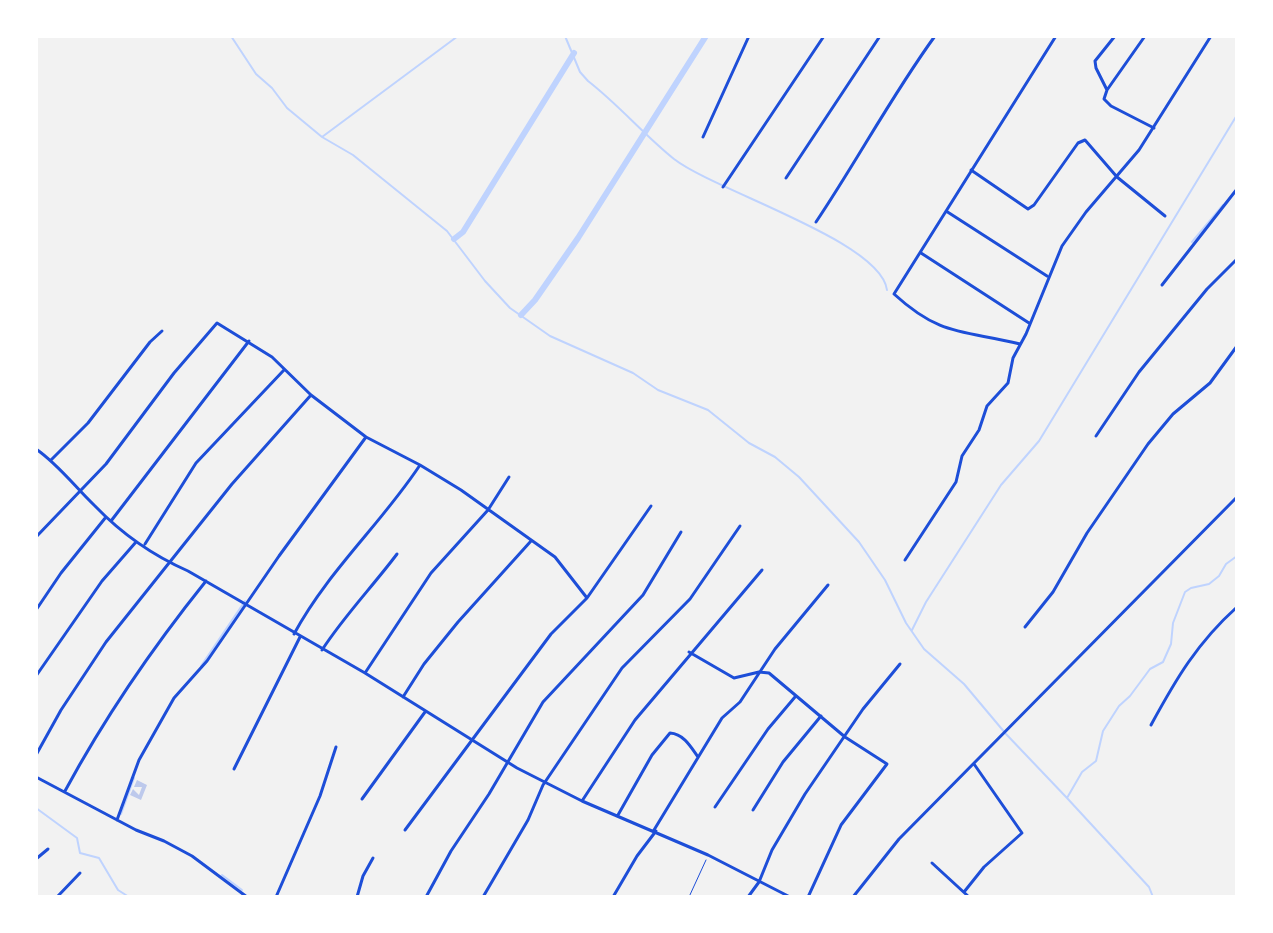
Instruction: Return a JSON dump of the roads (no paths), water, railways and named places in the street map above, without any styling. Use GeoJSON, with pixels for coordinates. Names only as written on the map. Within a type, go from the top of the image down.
{"type":"FeatureCollection","features":[{"type":"Feature","properties":{"kind":"street"},"geometry":{"type":"LineString","coordinates":[[703,137],[749,36]]}},
{"type":"Feature","properties":{"kind":"street"},"geometry":{"type":"LineString","coordinates":[[724,185],[824,36]]}},
{"type":"Feature","properties":{"kind":"street"},"geometry":{"type":"LineString","coordinates":[[786,178],[880,36]]}},
{"type":"Feature","properties":{"kind":"street"},"geometry":{"type":"LineString","coordinates":[[816,222],[867,145],[904,80],[935,36]]}},
{"type":"Feature","properties":{"kind":"street"},"geometry":{"type":"LineString","coordinates":[[1020,344],[950,331],[922,317],[894,294],[1056,36]]}},
{"type":"Feature","properties":{"kind":"street"},"geometry":{"type":"LineString","coordinates":[[1107,90],[1095,61],[1115,36]]}},
{"type":"Feature","properties":{"kind":"street"},"geometry":{"type":"LineString","coordinates":[[1145,36],[1104,99],[1111,106],[1154,128]]}},
{"type":"Feature","properties":{"kind":"street"},"geometry":{"type":"LineString","coordinates":[[905,560],[956,482],[962,456],[979,430],[987,406],[1008,383],[1013,358],[1062,246],[1154,128],[1211,36]]}},
{"type":"Feature","properties":{"kind":"street"},"geometry":{"type":"LineString","coordinates":[[971,170],[1028,209],[1082,140],[1090,143],[1117,177],[1165,216]]}},
{"type":"Feature","properties":{"kind":"street"},"geometry":{"type":"LineString","coordinates":[[1162,285],[1237,189]]}},
{"type":"Feature","properties":{"kind":"street"},"geometry":{"type":"LineString","coordinates":[[946,211],[1048,277]]}},
{"type":"Feature","properties":{"kind":"street"},"geometry":{"type":"LineString","coordinates":[[921,253],[1030,324]]}},
{"type":"Feature","properties":{"kind":"street"},"geometry":{"type":"LineString","coordinates":[[1096,436],[1139,372],[1207,289],[1237,259]]}},
{"type":"Feature","properties":{"kind":"street"},"geometry":{"type":"LineString","coordinates":[[36,537],[116,452],[153,401],[219,323],[272,357],[311,395],[366,437],[420,465],[555,557],[587,598]]}},
{"type":"Feature","properties":{"kind":"street"},"geometry":{"type":"LineString","coordinates":[[51,460],[82,430],[150,342],[162,331]]}},
{"type":"Feature","properties":{"kind":"street"},"geometry":{"type":"LineString","coordinates":[[111,521],[249,341]]}},
{"type":"Feature","properties":{"kind":"street"},"geometry":{"type":"LineString","coordinates":[[1025,627],[1053,592],[1087,533],[1148,444],[1173,414],[1217,375],[1237,346]]}},
{"type":"Feature","properties":{"kind":"street"},"geometry":{"type":"LineString","coordinates":[[144,546],[196,463],[284,370]]}},
{"type":"Feature","properties":{"kind":"street"},"geometry":{"type":"LineString","coordinates":[[36,755],[61,710],[106,642],[232,484],[311,395]]}},
{"type":"Feature","properties":{"kind":"street"},"geometry":{"type":"LineString","coordinates":[[117,820],[139,760],[174,698],[207,661],[366,437]]}},
{"type":"Feature","properties":{"kind":"street"},"geometry":{"type":"LineString","coordinates":[[36,449],[51,460],[106,517],[170,563],[365,673],[507,762],[582,801],[655,830],[790,897]]}},
{"type":"Feature","properties":{"kind":"street"},"geometry":{"type":"LineString","coordinates":[[294,634],[332,574],[420,465]]}},
{"type":"Feature","properties":{"kind":"street"},"geometry":{"type":"LineString","coordinates":[[365,673],[431,573],[488,510],[509,477]]}},
{"type":"Feature","properties":{"kind":"street"},"geometry":{"type":"LineString","coordinates":[[853,897],[886,853],[1237,497]]}},
{"type":"Feature","properties":{"kind":"street"},"geometry":{"type":"LineString","coordinates":[[405,830],[551,634],[587,598],[651,506]]}},
{"type":"Feature","properties":{"kind":"street"},"geometry":{"type":"LineString","coordinates":[[36,610],[106,517]]}},
{"type":"Feature","properties":{"kind":"street"},"geometry":{"type":"LineString","coordinates":[[483,897],[528,820],[545,782],[626,663],[690,599],[740,526]]}},
{"type":"Feature","properties":{"kind":"street"},"geometry":{"type":"LineString","coordinates":[[426,897],[543,702],[643,595],[681,532]]}},
{"type":"Feature","properties":{"kind":"street"},"geometry":{"type":"LineString","coordinates":[[36,676],[102,581],[137,541]]}},
{"type":"Feature","properties":{"kind":"street"},"geometry":{"type":"LineString","coordinates":[[403,697],[424,664],[458,622],[531,541]]}},
{"type":"Feature","properties":{"kind":"street"},"geometry":{"type":"LineString","coordinates":[[322,650],[343,619],[397,554]]}},
{"type":"Feature","properties":{"kind":"street"},"geometry":{"type":"LineString","coordinates":[[582,801],[630,727],[689,652],[762,570]]}},
{"type":"Feature","properties":{"kind":"street"},"geometry":{"type":"LineString","coordinates":[[65,791],[125,690],[206,581]]}},
{"type":"Feature","properties":{"kind":"street"},"geometry":{"type":"LineString","coordinates":[[613,897],[722,718],[737,706],[759,672],[828,585]]}},
{"type":"Feature","properties":{"kind":"street"},"geometry":{"type":"LineString","coordinates":[[1151,725],[1186,662],[1217,625],[1237,607]]}},
{"type":"Feature","properties":{"kind":"street"},"geometry":{"type":"LineString","coordinates":[[234,769],[300,637]]}},
{"type":"Feature","properties":{"kind":"street"},"geometry":{"type":"LineString","coordinates":[[689,652],[734,678],[759,672],[769,673],[845,737],[885,760],[887,766],[841,825],[808,897]]}},
{"type":"Feature","properties":{"kind":"street"},"geometry":{"type":"LineString","coordinates":[[748,897],[759,882],[772,850],[794,812],[868,701],[900,664]]}},
{"type":"Feature","properties":{"kind":"street"},"geometry":{"type":"LineString","coordinates":[[715,807],[768,729],[795,697]]}},
{"type":"Feature","properties":{"kind":"street"},"geometry":{"type":"LineString","coordinates":[[362,799],[425,712]]}},
{"type":"Feature","properties":{"kind":"street"},"geometry":{"type":"LineString","coordinates":[[753,810],[783,762],[821,716]]}},
{"type":"Feature","properties":{"kind":"street"},"geometry":{"type":"LineString","coordinates":[[618,815],[670,733],[689,743],[698,757]]}},
{"type":"Feature","properties":{"kind":"street"},"geometry":{"type":"LineString","coordinates":[[276,897],[320,796],[336,747]]}},
{"type":"Feature","properties":{"kind":"street"},"geometry":{"type":"LineString","coordinates":[[964,892],[984,867],[1022,833],[974,764]]}},
{"type":"Feature","properties":{"kind":"street"},"geometry":{"type":"LineString","coordinates":[[36,777],[192,856],[247,897]]}},
{"type":"Feature","properties":{"kind":"street"},"geometry":{"type":"LineString","coordinates":[[36,859],[48,849]]}},
{"type":"Feature","properties":{"kind":"street"},"geometry":{"type":"LineString","coordinates":[[357,897],[363,876],[373,858]]}},
{"type":"Feature","properties":{"kind":"street"},"geometry":{"type":"LineString","coordinates":[[932,863],[969,897]]}},
{"type":"Feature","properties":{"kind":"street"},"geometry":{"type":"LineString","coordinates":[[57,897],[80,873]]}},
{"type":"Feature","properties":{"kind":"waterway"},"geometry":{"type":"LineString","coordinates":[[231,36],[256,74],[287,108],[322,137],[353,155],[447,231],[510,308],[550,336],[633,373],[658,390],[708,410],[799,477],[859,542],[885,580],[906,623],[924,649],[964,684],[1067,798]]}},
{"type":"Feature","properties":{"kind":"waterway"},"geometry":{"type":"LineString","coordinates":[[322,137],[458,36]]}},
{"type":"Feature","properties":{"kind":"waterway"},"geometry":{"type":"LineString","coordinates":[[565,36],[580,72],[674,159],[828,235],[857,253],[878,272],[887,290]]}},
{"type":"Feature","properties":{"kind":"waterway"},"geometry":{"type":"LineString","coordinates":[[521,315],[578,238],[706,36]]}},
{"type":"Feature","properties":{"kind":"waterway"},"geometry":{"type":"LineString","coordinates":[[454,239],[463,232],[574,53]]}},
{"type":"Feature","properties":{"kind":"waterway"},"geometry":{"type":"LineString","coordinates":[[912,630],[926,602],[1001,485],[1039,441],[1237,115]]}},
{"type":"Feature","properties":{"kind":"waterway"},"geometry":{"type":"LineString","coordinates":[[1192,242],[1223,205]]}},
{"type":"Feature","properties":{"kind":"waterway"},"geometry":{"type":"LineString","coordinates":[[1153,897],[1149,887],[1067,798],[1082,772],[1096,761],[1103,731],[1119,706],[1150,669],[1163,662],[1185,592],[1209,584],[1237,556]]}},
{"type":"Feature","properties":{"kind":"waterway"},"geometry":{"type":"LineString","coordinates":[[201,666],[245,601]]}},
{"type":"Feature","properties":{"kind":"waterway"},"geometry":{"type":"LineString","coordinates":[[121,814],[134,778]]}},
{"type":"Feature","properties":{"kind":"waterway"},"geometry":{"type":"LineString","coordinates":[[36,808],[77,838],[80,853],[99,858],[118,890],[129,897]]}},
{"type":"Feature","properties":{"kind":"waterway"},"geometry":{"type":"LineString","coordinates":[[222,875],[242,890]]}}]}
